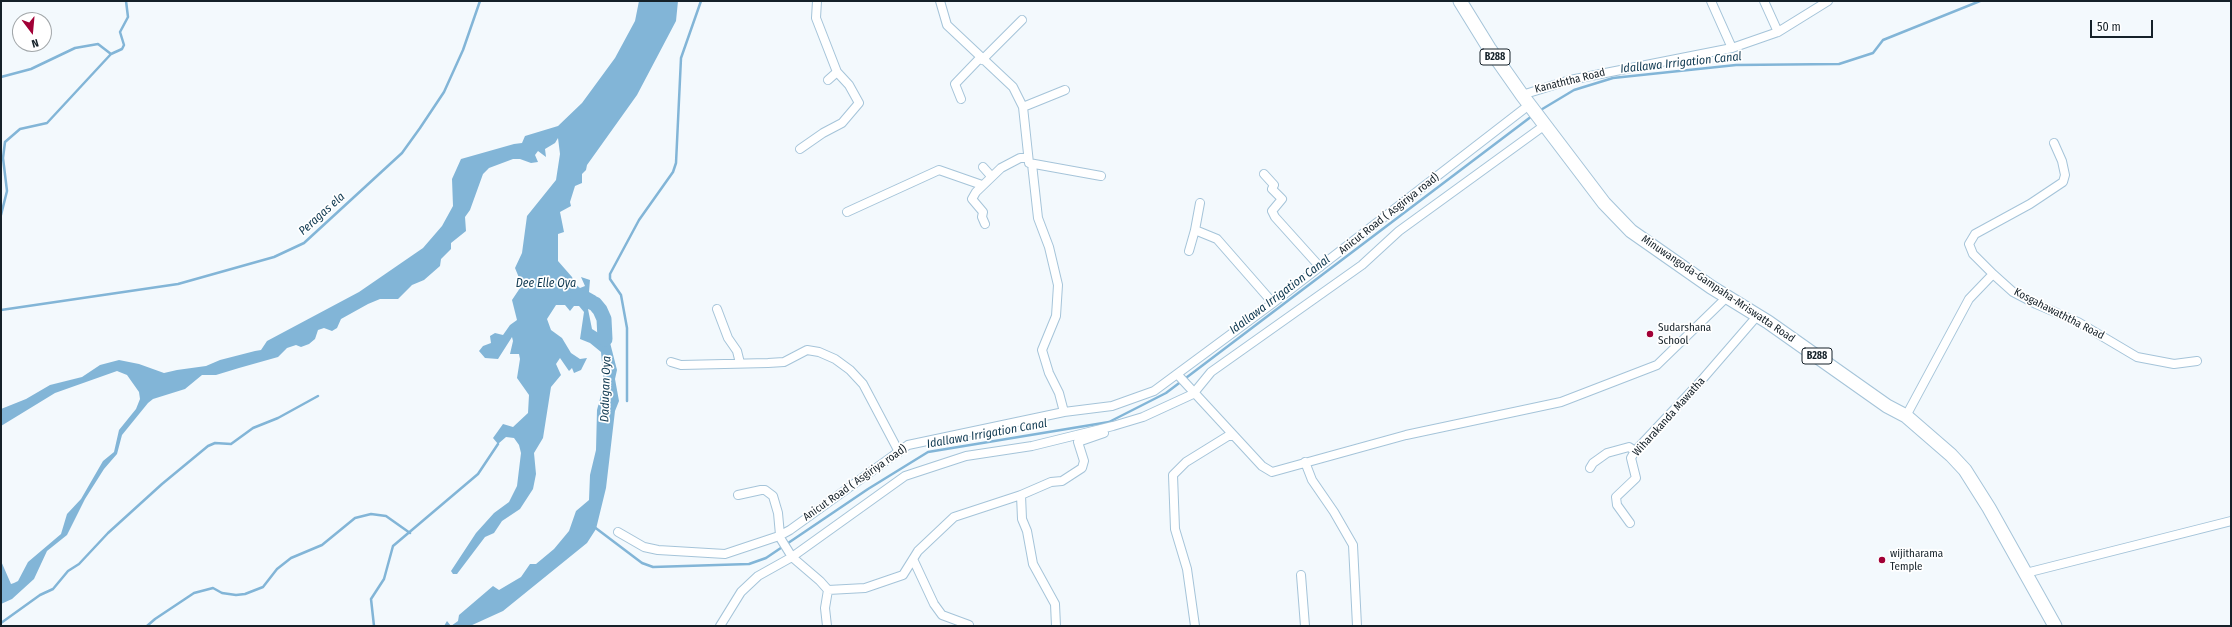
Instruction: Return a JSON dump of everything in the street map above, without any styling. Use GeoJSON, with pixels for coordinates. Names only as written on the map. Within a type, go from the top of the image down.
{"type":"FeatureCollection","features":[{"type":"Feature","properties":{"kind":"main road","name":"Minuwangoda-Gampaha-Mriswatta Road"},"geometry":{"type":"LineString","coordinates":[[1460,1],[1489,48],[1526,100],[1619,220],[1654,248],[1758,315],[1887,406],[1906,416],[1936,440],[1965,470],[1989,508],[2055,626]]}},
{"type":"Feature","properties":{"kind":"street"},"geometry":{"type":"LineString","coordinates":[[800,149],[823,133],[842,123],[859,103],[849,85],[837,72],[816,18],[817,1]]}},
{"type":"Feature","properties":{"kind":"street"},"geometry":{"type":"LineString","coordinates":[[940,1],[947,25],[981,59],[1013,87],[1023,107],[1038,218],[1049,247],[1058,285],[1056,316],[1042,350],[1049,373],[1059,393],[1064,412]]}},
{"type":"Feature","properties":{"kind":"street"},"geometry":{"type":"LineString","coordinates":[[1711,1],[1732,48]]}},
{"type":"Feature","properties":{"kind":"street"},"geometry":{"type":"LineString","coordinates":[[1764,1],[1778,32]]}},
{"type":"Feature","properties":{"kind":"street","name":"Kanaththa Road"},"geometry":{"type":"LineString","coordinates":[[1526,100],[1570,80],[1732,48],[1778,32],[1828,1]]}},
{"type":"Feature","properties":{"kind":"street"},"geometry":{"type":"LineString","coordinates":[[961,99],[954,84],[1022,20]]}},
{"type":"Feature","properties":{"kind":"street"},"geometry":{"type":"LineString","coordinates":[[828,80],[837,72]]}},
{"type":"Feature","properties":{"kind":"street"},"geometry":{"type":"LineString","coordinates":[[1023,107],[1065,90]]}},
{"type":"Feature","properties":{"kind":"street","name":"Anicut Road ( Asgiriya road)"},"geometry":{"type":"LineString","coordinates":[[618,532],[644,546],[658,550],[725,554],[780,538],[908,445],[1064,412],[1112,406],[1131,401],[1182,380],[1273,303],[1320,267],[1526,100]]}},
{"type":"Feature","properties":{"kind":"street"},"geometry":{"type":"LineString","coordinates":[[828,590],[865,588],[903,575],[918,551],[954,517],[1020,495],[1050,482],[1062,480],[1082,468],[1084,461],[1078,442],[1126,426],[1193,394],[1211,372],[1362,265],[1399,231],[1545,125]]}},
{"type":"Feature","properties":{"kind":"street","name":"Kosgahawaththa Road"},"geometry":{"type":"LineString","coordinates":[[2054,143],[2062,161],[2065,176],[2063,182],[2030,204],[1975,234],[1969,244],[1973,254],[2013,292],[2036,304],[2078,322],[2137,357],[2174,364],[2197,361]]}},
{"type":"Feature","properties":{"kind":"street"},"geometry":{"type":"LineString","coordinates":[[985,224],[982,218],[984,212],[972,199],[982,185],[991,176],[1020,158],[1101,176]]}},
{"type":"Feature","properties":{"kind":"street"},"geometry":{"type":"LineString","coordinates":[[983,167],[991,176]]}},
{"type":"Feature","properties":{"kind":"street"},"geometry":{"type":"LineString","coordinates":[[847,212],[939,170],[982,185]]}},
{"type":"Feature","properties":{"kind":"street"},"geometry":{"type":"LineString","coordinates":[[1264,174],[1274,185],[1272,188],[1282,199],[1272,210],[1275,217],[1320,267]]}},
{"type":"Feature","properties":{"kind":"street"},"geometry":{"type":"LineString","coordinates":[[1189,252],[1200,204]]}},
{"type":"Feature","properties":{"kind":"street"},"geometry":{"type":"LineString","coordinates":[[1195,230],[1217,239],[1273,303]]}},
{"type":"Feature","properties":{"kind":"street"},"geometry":{"type":"LineString","coordinates":[[1906,416],[1925,385],[1969,299],[1993,274]]}},
{"type":"Feature","properties":{"kind":"street"},"geometry":{"type":"LineString","coordinates":[[1182,380],[1193,394],[1262,466],[1272,472],[1406,434],[1561,402],[1656,365],[1728,296]]}},
{"type":"Feature","properties":{"kind":"street"},"geometry":{"type":"LineString","coordinates":[[717,309],[728,338],[737,351],[740,363]]}},
{"type":"Feature","properties":{"kind":"street","name":"Wiharakanda Mawatha"},"geometry":{"type":"LineString","coordinates":[[1630,523],[1617,505],[1616,497],[1636,478],[1631,458],[1634,451],[1700,382],[1758,315]]}},
{"type":"Feature","properties":{"kind":"street"},"geometry":{"type":"LineString","coordinates":[[671,362],[681,365],[784,362],[807,350],[818,352],[835,359],[850,370],[863,384],[899,452]]}},
{"type":"Feature","properties":{"kind":"street"},"geometry":{"type":"LineString","coordinates":[[720,626],[741,592],[758,576],[905,476],[966,456],[1032,446],[1143,417]]}},
{"type":"Feature","properties":{"kind":"street"},"geometry":{"type":"LineString","coordinates":[[1195,626],[1187,569],[1175,529],[1173,474],[1186,462],[1228,436],[1234,436]]}},
{"type":"Feature","properties":{"kind":"street"},"geometry":{"type":"LineString","coordinates":[[1590,468],[1593,462],[1607,453],[1629,448],[1634,451]]}},
{"type":"Feature","properties":{"kind":"street"},"geometry":{"type":"LineString","coordinates":[[1305,462],[1312,480],[1334,512],[1352,545],[1357,626]]}},
{"type":"Feature","properties":{"kind":"street"},"geometry":{"type":"LineString","coordinates":[[738,495],[765,490],[773,496],[778,513],[780,538],[790,554],[828,590],[826,608],[827,626]]}},
{"type":"Feature","properties":{"kind":"street"},"geometry":{"type":"LineString","coordinates":[[1020,495],[1022,519],[1027,532],[1033,564],[1055,604],[1056,626]]}},
{"type":"Feature","properties":{"kind":"street"},"geometry":{"type":"LineString","coordinates":[[2026,573],[2231,521]]}},
{"type":"Feature","properties":{"kind":"street"},"geometry":{"type":"LineString","coordinates":[[913,560],[934,604],[942,615],[969,625]]}},
{"type":"Feature","properties":{"kind":"street"},"geometry":{"type":"LineString","coordinates":[[1301,575],[1305,626]]}},
{"type":"Feature","properties":{"kind":"water","name":"Dee Elle Oya"},"geometry":{"type":"Polygon","coordinates":[[[639,1],[678,1],[676,21],[637,95],[587,165],[586,170],[582,174],[582,183],[575,186],[570,202],[571,206],[560,212],[564,232],[558,234],[558,261],[572,277],[575,284],[580,288],[585,286],[581,277],[590,280],[589,292],[596,296],[598,303],[595,304],[593,309],[590,307],[588,309],[592,329],[600,334],[599,322],[604,319],[617,370],[615,379],[619,401],[615,411],[606,488],[596,529],[587,543],[503,611],[470,626],[451,626],[458,621],[459,615],[493,586],[499,590],[521,577],[530,564],[536,564],[554,549],[569,531],[576,511],[589,500],[590,475],[596,450],[597,410],[604,384],[601,352],[590,343],[580,339],[584,312],[579,306],[574,306],[570,311],[565,305],[556,305],[547,319],[551,330],[562,338],[571,353],[580,359],[587,358],[581,370],[574,373],[572,368],[569,371],[560,358],[556,364],[561,375],[551,387],[543,438],[534,453],[536,474],[533,489],[520,509],[502,521],[494,533],[485,537],[457,574],[453,574],[451,571],[476,533],[494,513],[509,502],[517,486],[521,453],[519,445],[514,438],[506,437],[498,444],[493,438],[503,424],[513,427],[528,413],[529,395],[517,378],[520,359],[519,354],[510,354],[513,341],[512,337],[498,359],[485,358],[479,351],[483,346],[491,343],[490,336],[495,333],[503,335],[510,325],[517,320],[512,300],[522,285],[515,268],[522,253],[527,216],[556,180],[560,154],[558,138],[555,143],[545,149],[546,157],[538,151],[535,155],[538,162],[531,163],[520,159],[513,159],[489,168],[483,174],[470,210],[465,217],[466,231],[451,243],[451,249],[441,259],[440,266],[424,280],[412,285],[398,299],[380,299],[368,304],[341,319],[337,328],[332,331],[324,328],[318,330],[315,339],[309,344],[301,347],[296,345],[287,348],[278,357],[216,375],[202,375],[185,389],[153,399],[148,403],[122,435],[117,454],[104,469],[85,499],[67,535],[47,551],[34,579],[12,599],[1,604],[1,561],[11,584],[14,583],[18,581],[28,562],[61,534],[67,514],[81,499],[103,461],[114,452],[119,430],[136,409],[140,399],[139,392],[127,375],[117,371],[55,393],[1,426],[1,409],[26,399],[50,385],[82,377],[100,365],[119,360],[139,364],[164,373],[206,366],[220,360],[261,350],[267,341],[359,292],[423,248],[442,226],[453,206],[452,179],[461,159],[522,143],[525,136],[558,126],[582,103],[615,58],[635,21],[639,1]]]}},
{"type":"Feature","properties":{"kind":"water"},"geometry":{"type":"Polygon","coordinates":[[[447,621],[451,626],[444,626],[447,621]]]}},
{"type":"Feature","properties":{"kind":"waterway"},"geometry":{"type":"LineString","coordinates":[[1,215],[7,191],[3,158],[5,142],[20,129],[47,123],[111,54],[122,49],[124,45],[120,32],[128,17],[126,1]]}},
{"type":"Feature","properties":{"kind":"waterway","name":"Peragas ela"},"geometry":{"type":"LineString","coordinates":[[1,310],[178,284],[274,257],[304,243],[402,153],[444,92],[463,50],[480,1]]}},
{"type":"Feature","properties":{"kind":"waterway"},"geometry":{"type":"LineString","coordinates":[[627,401],[627,328],[621,295],[610,279],[610,274],[639,220],[673,172],[676,163],[681,58],[701,1]]}},
{"type":"Feature","properties":{"kind":"waterway","name":"Idallawa Irrigation Canal"},"geometry":{"type":"LineString","coordinates":[[1539,111],[1574,90],[1613,78],[1736,65],[1839,64],[1873,53],[1883,40],[1980,1]]}},
{"type":"Feature","properties":{"kind":"waterway"},"geometry":{"type":"LineString","coordinates":[[1,77],[31,69],[75,48],[98,44],[111,54]]}},
{"type":"Feature","properties":{"kind":"waterway","name":"Idallawa Irrigation Canal"},"geometry":{"type":"LineString","coordinates":[[593,526],[642,563],[653,567],[749,564],[766,558],[868,489],[928,452],[1109,422],[1166,393],[1532,116]]}},
{"type":"Feature","properties":{"kind":"waterway","name":"Dadugan Oya"},"geometry":{"type":"LineString","coordinates":[[577,296],[595,304],[600,310],[604,319],[605,339]]}},
{"type":"Feature","properties":{"kind":"waterway"},"geometry":{"type":"LineString","coordinates":[[1,623],[40,595],[53,589],[68,571],[79,564],[108,533],[162,484],[208,446],[215,443],[231,444],[253,428],[278,418],[318,396]]}},
{"type":"Feature","properties":{"kind":"waterway"},"geometry":{"type":"LineString","coordinates":[[374,626],[371,599],[384,579],[393,546],[478,474],[498,444]]}},
{"type":"Feature","properties":{"kind":"waterway"},"geometry":{"type":"LineString","coordinates":[[147,626],[194,593],[213,588],[222,593],[236,595],[245,594],[263,587],[277,569],[291,558],[322,545],[355,518],[371,514],[386,516],[410,533]]}},
{"type":"Feature","properties":{"kind":"place","name":"Sudarshana School"},"geometry":{"type":"Point","coordinates":[1650,334]}},
{"type":"Feature","properties":{"kind":"place","name":"wijitharama Temple"},"geometry":{"type":"Point","coordinates":[1882,560]}}]}
